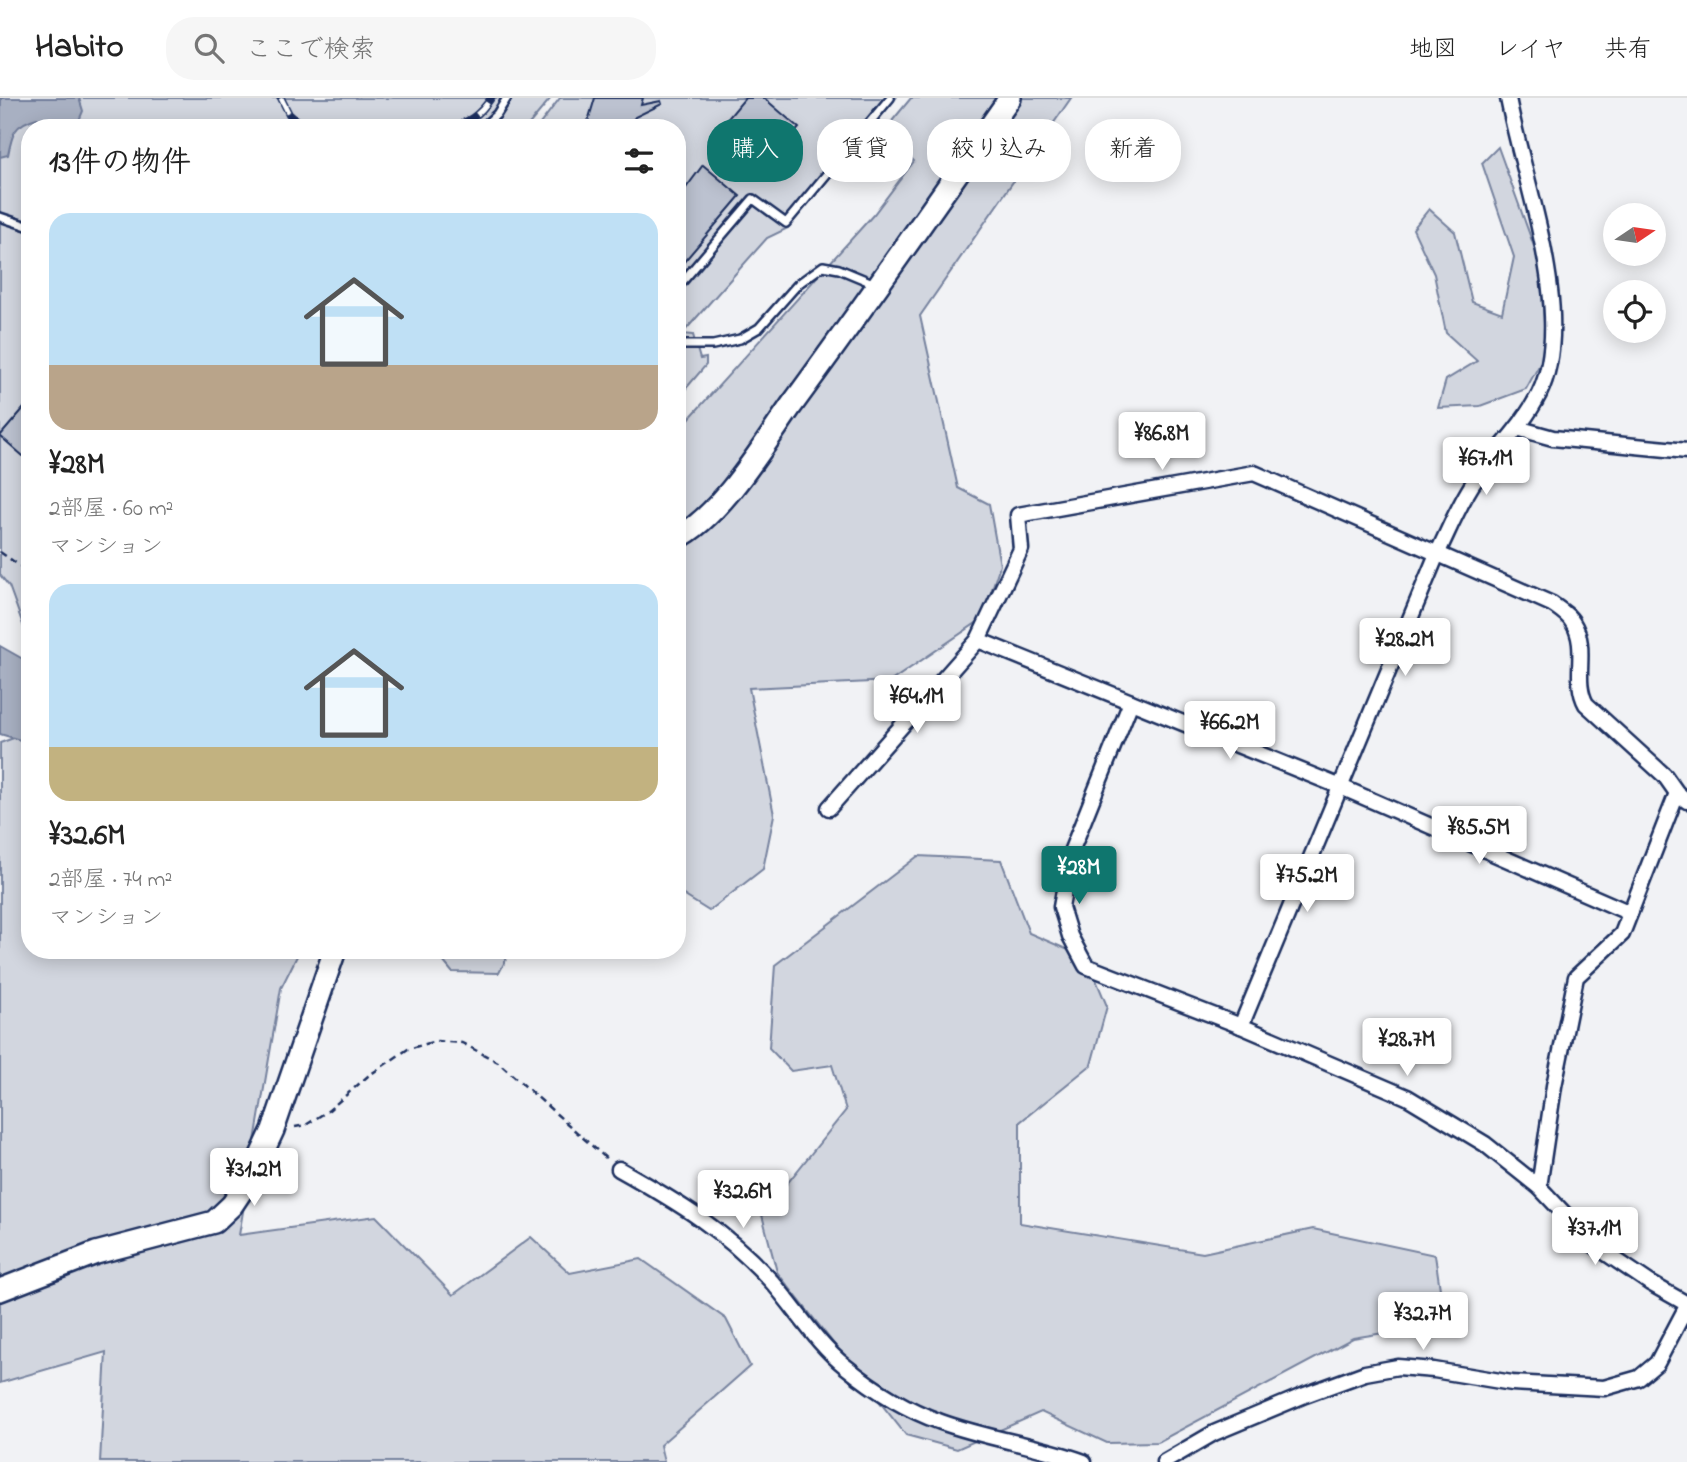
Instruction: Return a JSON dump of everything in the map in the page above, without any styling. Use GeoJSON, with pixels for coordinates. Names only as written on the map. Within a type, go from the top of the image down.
{"type":"FeatureCollection","features":[{"type":"Feature","properties":{"kind":"street"},"geometry":{"type":"LineString","coordinates":[[686,531],[709,513],[738,479],[879,286],[1010,98]]}},
{"type":"Feature","properties":{"kind":"street"},"geometry":{"type":"LineString","coordinates":[[1241,1027],[1437,554],[1474,481],[1517,428],[1540,391],[1551,356],[1554,327],[1550,284],[1508,98]]}},
{"type":"Feature","properties":{"kind":"street"},"geometry":{"type":"LineString","coordinates":[[1517,428],[1553,438],[1687,451]]}},
{"type":"Feature","properties":{"kind":"street"},"geometry":{"type":"LineString","coordinates":[[829,808],[978,639],[1021,550],[1018,515],[1254,473],[1552,604],[1573,621],[1581,642],[1581,694],[1586,704],[1665,776],[1682,797],[1622,934],[1576,977],[1554,1086],[1539,1187]]}},
{"type":"Feature","properties":{"kind":"street"},"geometry":{"type":"LineString","coordinates":[[978,639],[1341,788],[1630,913]]}},
{"type":"Feature","properties":{"kind":"street"},"geometry":{"type":"LineString","coordinates":[[1131,702],[1071,852],[1061,907],[1070,936],[1086,966],[1407,1097],[1485,1144],[1539,1187],[1594,1245],[1687,1305],[1657,1363],[1639,1378],[1604,1388],[1513,1383],[1398,1367],[1365,1373],[1305,1395],[1214,1433],[1164,1462]]}},
{"type":"Feature","properties":{"kind":"street"},"geometry":{"type":"LineString","coordinates":[[0,1290],[96,1253],[214,1222],[232,1205],[252,1175],[273,1130],[332,959]]}},
{"type":"Feature","properties":{"kind":"street"},"geometry":{"type":"LineString","coordinates":[[619,1169],[702,1218],[743,1253],[772,1283],[821,1344],[846,1367],[900,1403],[942,1422],[1084,1462]]}},
{"type":"Feature","properties":{"kind":"lane"},"geometry":{"type":"LineString","coordinates":[[492,119],[507,98]]}},
{"type":"Feature","properties":{"kind":"lane"},"geometry":{"type":"LineString","coordinates":[[686,277],[752,199],[786,223],[890,98]]}},
{"type":"Feature","properties":{"kind":"lane"},"geometry":{"type":"LineString","coordinates":[[0,217],[21,224]]}},
{"type":"Feature","properties":{"kind":"lane"},"geometry":{"type":"LineString","coordinates":[[686,345],[713,345],[740,339],[759,328],[798,284],[823,266],[839,269],[879,286]]}},
{"type":"Feature","properties":{"kind":"path"},"geometry":{"type":"LineString","coordinates":[[0,552],[21,567]]}},
{"type":"Feature","properties":{"kind":"path"},"geometry":{"type":"LineString","coordinates":[[273,1130],[306,1125],[408,1049],[436,1041],[462,1043],[498,1062],[619,1169]]}},
{"type":"Feature","properties":{"kind":"shaded area"},"geometry":{"type":"Polygon","coordinates":[[[0,98],[551,98],[534,119],[21,119],[21,619],[9,586],[0,575],[0,98]]]}},
{"type":"Feature","properties":{"kind":"shaded area"},"geometry":{"type":"Polygon","coordinates":[[[560,98],[896,98],[879,119],[817,119],[817,182],[826,182],[788,228],[767,238],[686,329],[686,119],[544,119],[560,98]]]}},
{"type":"Feature","properties":{"kind":"shaded area"},"geometry":{"type":"Polygon","coordinates":[[[911,98],[1071,98],[1056,119],[927,119],[927,182],[1013,182],[920,316],[958,488],[989,504],[1000,565],[982,619],[891,681],[749,688],[774,815],[763,869],[709,911],[686,897],[686,422],[874,214],[898,182],[913,182],[913,119],[894,119],[911,98]]]}},
{"type":"Feature","properties":{"kind":"shaded area"},"geometry":{"type":"Polygon","coordinates":[[[1498,147],[1540,263],[1546,353],[1526,389],[1480,406],[1438,408],[1446,380],[1477,361],[1446,333],[1434,274],[1413,229],[1429,209],[1455,232],[1472,302],[1502,313],[1514,257],[1482,163],[1498,147]]]}},
{"type":"Feature","properties":{"kind":"shaded area"},"geometry":{"type":"Polygon","coordinates":[[[686,334],[693,335],[700,359],[706,358],[706,365],[686,388],[686,334]]]}},
{"type":"Feature","properties":{"kind":"shaded area"},"geometry":{"type":"Polygon","coordinates":[[[21,735],[21,959],[296,959],[281,988],[239,1235],[376,1216],[453,1295],[531,1237],[570,1273],[641,1259],[726,1319],[750,1366],[660,1445],[664,1462],[100,1462],[106,1352],[0,1383],[0,743],[21,735]]]}},
{"type":"Feature","properties":{"kind":"shaded area"},"geometry":{"type":"Polygon","coordinates":[[[918,856],[1001,860],[1029,933],[1087,958],[1107,1006],[1091,1065],[1020,1122],[1020,1223],[1203,1253],[1313,1229],[1435,1255],[1445,1323],[1353,1338],[1158,1442],[1107,1443],[1041,1412],[957,1449],[906,1435],[777,1272],[762,1215],[846,1110],[832,1065],[791,1071],[769,1048],[775,965],[918,856]]]}},
{"type":"Feature","properties":{"kind":"shaded area"},"geometry":{"type":"Polygon","coordinates":[[[441,959],[506,959],[499,973],[452,972],[441,959]]]}},
{"type":"Feature","properties":{"kind":"water"},"geometry":{"type":"Polygon","coordinates":[[[1,98],[79,98],[83,111],[80,119],[21,119],[8,155],[0,157],[1,98]]]}},
{"type":"Feature","properties":{"kind":"water"},"geometry":{"type":"Polygon","coordinates":[[[0,646],[21,658],[21,740],[0,734],[0,646]]]}},
{"type":"Feature","properties":{"kind":"building"},"geometry":{"type":"Polygon","coordinates":[[[595,98],[643,98],[641,105],[661,101],[662,104],[634,119],[589,119],[595,98]]]}},
{"type":"Feature","properties":{"kind":"building"},"geometry":{"type":"Polygon","coordinates":[[[745,98],[764,98],[788,119],[728,119],[745,98]]]}},
{"type":"Feature","properties":{"kind":"building"},"geometry":{"type":"Polygon","coordinates":[[[703,165],[707,168],[707,182],[723,182],[740,196],[686,259],[686,188],[703,165]]]}},
{"type":"Feature","properties":{"kind":"building"},"geometry":{"type":"Polygon","coordinates":[[[21,412],[21,454],[0,436],[21,412]]]}},
{"type":"Feature","properties":{"kind":"railway"},"geometry":{"type":"LineString","coordinates":[[281,98],[295,119]]}},
{"type":"Feature","properties":{"kind":"railway"},"geometry":{"type":"LineString","coordinates":[[471,119],[491,98]]}}]}
